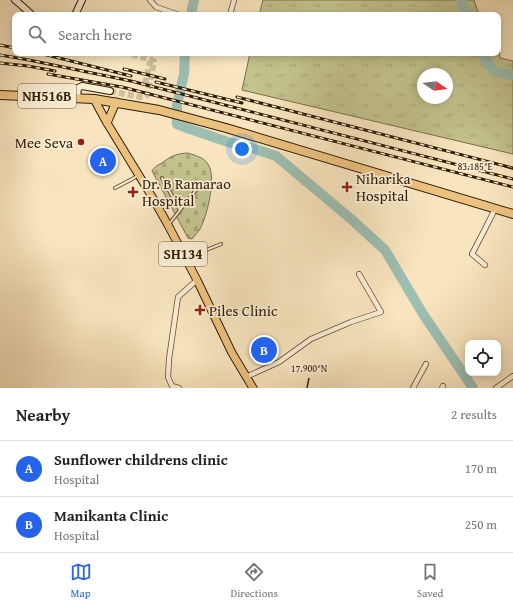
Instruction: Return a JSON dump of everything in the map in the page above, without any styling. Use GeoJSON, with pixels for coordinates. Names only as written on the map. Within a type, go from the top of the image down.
{"type":"FeatureCollection","features":[{"type":"Feature","properties":{"kind":"highway","name":"NH516B"},"geometry":{"type":"LineString","coordinates":[[0,95],[77,97],[159,110],[513,214]]}},
{"type":"Feature","properties":{"kind":"main road"},"geometry":{"type":"LineString","coordinates":[[15,0],[29,12]]}},
{"type":"Feature","properties":{"kind":"main road"},"geometry":{"type":"LineString","coordinates":[[76,12],[82,0]]}},
{"type":"Feature","properties":{"kind":"main road"},"geometry":{"type":"LineString","coordinates":[[77,97],[78,88],[82,86],[110,91]]}},
{"type":"Feature","properties":{"kind":"main road","name":"SH134"},"geometry":{"type":"LineString","coordinates":[[94,99],[168,225],[197,280],[232,353],[253,388]]}},
{"type":"Feature","properties":{"kind":"main road"},"geometry":{"type":"LineString","coordinates":[[107,123],[116,102]]}},
{"type":"Feature","properties":{"kind":"street"},"geometry":{"type":"LineString","coordinates":[[150,0],[156,7],[170,12]]}},
{"type":"Feature","properties":{"kind":"street"},"geometry":{"type":"LineString","coordinates":[[231,12],[234,0]]}},
{"type":"Feature","properties":{"kind":"street"},"geometry":{"type":"LineString","coordinates":[[484,265],[472,254],[494,209]]}},
{"type":"Feature","properties":{"kind":"street"},"geometry":{"type":"LineString","coordinates":[[246,377],[279,362],[310,339],[351,322],[381,312],[359,274]]}},
{"type":"Feature","properties":{"kind":"street"},"geometry":{"type":"LineString","coordinates":[[179,388],[172,386],[168,377],[169,359],[178,297],[197,280]]}},
{"type":"Feature","properties":{"kind":"street"},"geometry":{"type":"LineString","coordinates":[[413,388],[426,364]]}},
{"type":"Feature","properties":{"kind":"street"},"geometry":{"type":"LineString","coordinates":[[496,388],[513,376]]}},
{"type":"Feature","properties":{"kind":"lane"},"geometry":{"type":"LineString","coordinates":[[115,188],[134,178],[138,174]]}},
{"type":"Feature","properties":{"kind":"lane"},"geometry":{"type":"LineString","coordinates":[[162,178],[180,210]]}},
{"type":"Feature","properties":{"kind":"lane"},"geometry":{"type":"LineString","coordinates":[[168,225],[196,190]]}},
{"type":"Feature","properties":{"kind":"lane"},"geometry":{"type":"LineString","coordinates":[[186,259],[221,244]]}},
{"type":"Feature","properties":{"kind":"green space"},"geometry":{"type":"Polygon","coordinates":[[[263,0],[474,0],[478,12],[260,12],[263,0]]]}},
{"type":"Feature","properties":{"kind":"green space"},"geometry":{"type":"Polygon","coordinates":[[[249,56],[500,56],[500,58],[513,61],[513,154],[242,90],[249,56]]]}},
{"type":"Feature","properties":{"kind":"green space"},"geometry":{"type":"Polygon","coordinates":[[[187,153],[199,157],[208,164],[211,170],[212,178],[208,206],[203,223],[192,239],[188,238],[152,171],[156,166],[171,157],[187,153]]]}},
{"type":"Feature","properties":{"kind":"waterway"},"geometry":{"type":"LineString","coordinates":[[192,12],[194,0]]}},
{"type":"Feature","properties":{"kind":"waterway"},"geometry":{"type":"LineString","coordinates":[[461,0],[466,12]]}},
{"type":"Feature","properties":{"kind":"waterway"},"geometry":{"type":"LineString","coordinates":[[185,56],[184,74],[177,105],[177,124],[228,142],[276,156],[351,219],[385,250],[423,314],[473,388]]}},
{"type":"Feature","properties":{"kind":"waterway"},"geometry":{"type":"LineString","coordinates":[[483,56],[494,71],[513,75]]}},
{"type":"Feature","properties":{"kind":"tunnel"},"geometry":{"type":"LineString","coordinates":[[110,91],[140,97],[147,95],[154,61],[138,56]]}},
{"type":"Feature","properties":{"kind":"tunnel"},"geometry":{"type":"LineString","coordinates":[[145,84],[150,63],[149,59]]}},
{"type":"Feature","properties":{"kind":"railway"},"geometry":{"type":"LineString","coordinates":[[0,45],[12,47]]}},
{"type":"Feature","properties":{"kind":"railway"},"geometry":{"type":"LineString","coordinates":[[0,55],[131,81],[513,179]]}},
{"type":"Feature","properties":{"kind":"railway"},"geometry":{"type":"LineString","coordinates":[[51,56],[131,76]]}},
{"type":"Feature","properties":{"kind":"railway"},"geometry":{"type":"LineString","coordinates":[[0,63],[55,71]]}},
{"type":"Feature","properties":{"kind":"railway"},"geometry":{"type":"LineString","coordinates":[[124,69],[165,79]]}},
{"type":"Feature","properties":{"kind":"railway"},"geometry":{"type":"LineString","coordinates":[[48,74],[122,87],[513,187]]}},
{"type":"Feature","properties":{"kind":"railway"},"geometry":{"type":"LineString","coordinates":[[156,82],[242,103]]}},
{"type":"Feature","properties":{"kind":"railway"},"geometry":{"type":"LineString","coordinates":[[237,97],[513,168]]}},
{"type":"Feature","properties":{"kind":"place","name":"Mee Seva"},"geometry":{"type":"Point","coordinates":[81,142]}},
{"type":"Feature","properties":{"kind":"place","name":"Sunflower childrens clinic"},"geometry":{"type":"Point","coordinates":[103,161]}},
{"type":"Feature","properties":{"kind":"place","name":"Niharika Hospital"},"geometry":{"type":"Point","coordinates":[347,187]}},
{"type":"Feature","properties":{"kind":"place","name":"Dr. B Ramarao Hospital"},"geometry":{"type":"Point","coordinates":[133,192]}},
{"type":"Feature","properties":{"kind":"place","name":"Piles Clinic"},"geometry":{"type":"Point","coordinates":[200,310]}},
{"type":"Feature","properties":{"kind":"place","name":"Manikanta Clinic"},"geometry":{"type":"Point","coordinates":[264,350]}}]}
